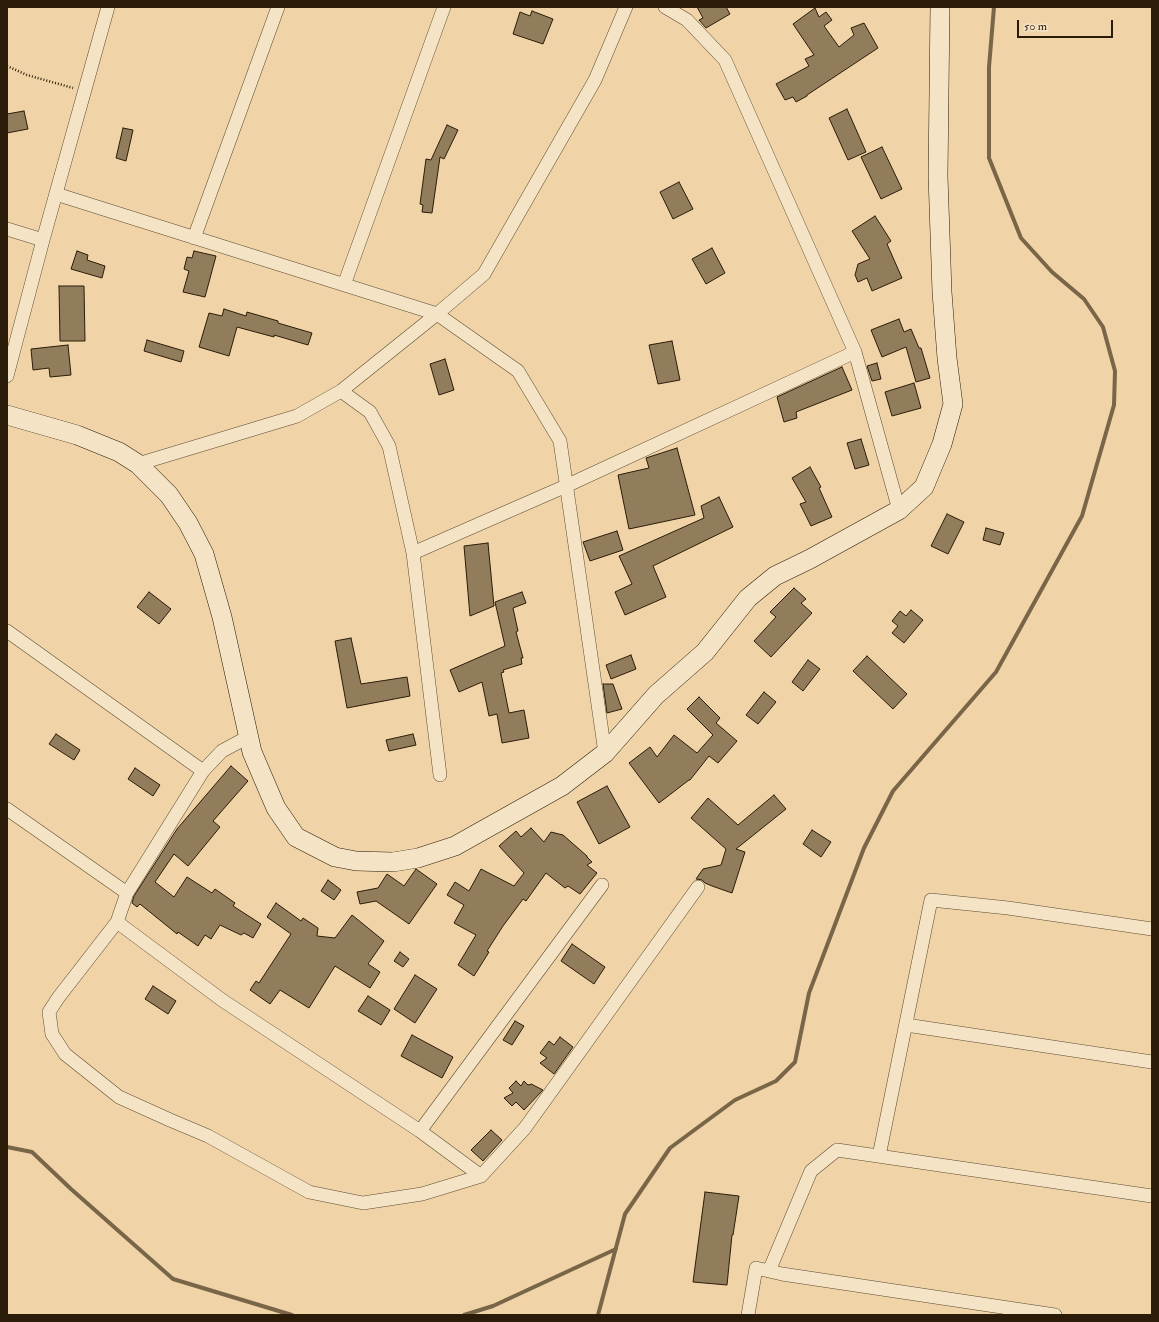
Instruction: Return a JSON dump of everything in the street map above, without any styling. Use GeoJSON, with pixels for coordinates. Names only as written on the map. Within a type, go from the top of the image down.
{"type":"FeatureCollection","features":[{"type":"Feature","properties":{"kind":"street"},"geometry":{"type":"LineString","coordinates":[[7,376],[108,7]]}},
{"type":"Feature","properties":{"kind":"street"},"geometry":{"type":"LineString","coordinates":[[194,238],[278,7]]}},
{"type":"Feature","properties":{"kind":"street"},"geometry":{"type":"LineString","coordinates":[[344,285],[444,7]]}},
{"type":"Feature","properties":{"kind":"street"},"geometry":{"type":"LineString","coordinates":[[138,464],[297,416],[341,391],[484,274],[595,80],[626,7]]}},
{"type":"Feature","properties":{"kind":"street"},"geometry":{"type":"LineString","coordinates":[[665,7],[687,20],[725,60],[855,352],[899,510]]}},
{"type":"Feature","properties":{"kind":"street"},"geometry":{"type":"LineString","coordinates":[[7,415],[77,435],[119,452],[138,464],[169,495],[188,523],[204,554],[222,617],[252,752],[276,808],[296,837],[335,857],[356,861],[393,862],[418,858],[454,846],[562,786],[605,753],[656,695],[705,652],[748,598],[775,576],[810,559],[899,510],[924,487],[942,444],[952,404],[942,292],[938,176],[940,7]]}},
{"type":"Feature","properties":{"kind":"street"},"geometry":{"type":"LineString","coordinates":[[56,194],[437,314],[518,371],[560,441],[605,753]]}},
{"type":"Feature","properties":{"kind":"street"},"geometry":{"type":"LineString","coordinates":[[7,229],[43,240]]}},
{"type":"Feature","properties":{"kind":"street"},"geometry":{"type":"LineString","coordinates":[[413,552],[566,486],[855,352]]}},
{"type":"Feature","properties":{"kind":"street"},"geometry":{"type":"LineString","coordinates":[[341,391],[370,412],[389,446],[413,552],[440,775]]}},
{"type":"Feature","properties":{"kind":"street"},"geometry":{"type":"LineString","coordinates":[[7,631],[203,771]]}},
{"type":"Feature","properties":{"kind":"street"},"geometry":{"type":"LineString","coordinates":[[248,737],[222,751],[203,771],[126,893],[117,922],[58,998],[49,1012],[52,1034],[65,1054],[119,1097],[208,1136],[309,1192],[363,1203],[422,1194],[481,1176],[525,1128],[698,887]]}},
{"type":"Feature","properties":{"kind":"street"},"geometry":{"type":"LineString","coordinates":[[7,809],[126,893]]}},
{"type":"Feature","properties":{"kind":"street"},"geometry":{"type":"LineString","coordinates":[[420,1131],[602,885]]}},
{"type":"Feature","properties":{"kind":"street"},"geometry":{"type":"LineString","coordinates":[[879,1156],[931,900],[1008,908],[1152,929]]}},
{"type":"Feature","properties":{"kind":"street"},"geometry":{"type":"LineString","coordinates":[[117,922],[222,1000],[420,1131],[481,1176]]}},
{"type":"Feature","properties":{"kind":"street"},"geometry":{"type":"LineString","coordinates":[[906,1025],[1152,1062]]}},
{"type":"Feature","properties":{"kind":"street"},"geometry":{"type":"LineString","coordinates":[[769,1271],[810,1171],[838,1150],[1152,1196]]}},
{"type":"Feature","properties":{"kind":"street"},"geometry":{"type":"LineString","coordinates":[[748,1315],[756,1268],[1055,1315]]}},
{"type":"Feature","properties":{"kind":"path"},"geometry":{"type":"LineString","coordinates":[[7,66],[27,75],[84,92]]}},
{"type":"Feature","properties":{"kind":"building"},"geometry":{"type":"Polygon","coordinates":[[[697,7],[726,7],[730,14],[706,28],[699,20],[703,18],[697,7]]]}},
{"type":"Feature","properties":{"kind":"building"},"geometry":{"type":"Polygon","coordinates":[[[815,8],[819,17],[826,12],[832,20],[824,26],[839,47],[854,35],[851,28],[864,23],[878,48],[807,96],[796,102],[793,97],[785,100],[776,84],[809,66],[805,59],[814,55],[793,24],[815,8]]]}},
{"type":"Feature","properties":{"kind":"building"},"geometry":{"type":"Polygon","coordinates":[[[532,11],[553,19],[543,44],[513,34],[520,12],[530,16],[532,11]]]}},
{"type":"Feature","properties":{"kind":"building"},"geometry":{"type":"Polygon","coordinates":[[[847,109],[866,152],[848,160],[829,118],[847,109]]]}},
{"type":"Feature","properties":{"kind":"building"},"geometry":{"type":"Polygon","coordinates":[[[24,111],[28,129],[7,133],[7,114],[24,111]]]}},
{"type":"Feature","properties":{"kind":"building"},"geometry":{"type":"Polygon","coordinates":[[[447,125],[458,130],[444,159],[440,157],[432,213],[422,212],[423,205],[420,204],[426,159],[431,160],[447,125]]]}},
{"type":"Feature","properties":{"kind":"building"},"geometry":{"type":"Polygon","coordinates":[[[123,128],[133,130],[126,161],[116,158],[123,128]]]}},
{"type":"Feature","properties":{"kind":"building"},"geometry":{"type":"Polygon","coordinates":[[[882,147],[902,189],[881,199],[861,157],[882,147]]]}},
{"type":"Feature","properties":{"kind":"building"},"geometry":{"type":"Polygon","coordinates":[[[679,182],[693,209],[673,219],[660,192],[679,182]]]}},
{"type":"Feature","properties":{"kind":"building"},"geometry":{"type":"Polygon","coordinates":[[[875,216],[891,241],[887,244],[902,278],[872,291],[867,278],[858,282],[855,275],[858,264],[870,259],[852,231],[875,216]]]}},
{"type":"Feature","properties":{"kind":"building"},"geometry":{"type":"Polygon","coordinates":[[[712,248],[725,273],[706,284],[692,259],[712,248]]]}},
{"type":"Feature","properties":{"kind":"building"},"geometry":{"type":"Polygon","coordinates":[[[77,251],[88,255],[87,260],[105,266],[102,278],[71,269],[77,251]]]}},
{"type":"Feature","properties":{"kind":"building"},"geometry":{"type":"Polygon","coordinates":[[[194,251],[216,256],[205,297],[183,292],[189,271],[184,269],[187,257],[192,258],[194,251]]]}},
{"type":"Feature","properties":{"kind":"building"},"geometry":{"type":"Polygon","coordinates":[[[59,286],[84,286],[85,341],[60,341],[59,286]]]}},
{"type":"Feature","properties":{"kind":"building"},"geometry":{"type":"Polygon","coordinates":[[[224,309],[246,316],[247,312],[312,333],[308,345],[274,335],[274,337],[237,327],[229,356],[199,347],[209,313],[222,316],[224,309]]]}},
{"type":"Feature","properties":{"kind":"building"},"geometry":{"type":"Polygon","coordinates":[[[899,319],[904,332],[911,329],[919,348],[921,348],[930,378],[916,382],[906,347],[882,357],[871,330],[899,319]]]}},
{"type":"Feature","properties":{"kind":"building"},"geometry":{"type":"Polygon","coordinates":[[[147,340],[184,351],[181,362],[144,351],[147,340]]]}},
{"type":"Feature","properties":{"kind":"building"},"geometry":{"type":"Polygon","coordinates":[[[672,341],[680,380],[658,384],[649,345],[672,341]]]}},
{"type":"Feature","properties":{"kind":"building"},"geometry":{"type":"Polygon","coordinates":[[[68,345],[71,375],[50,377],[49,368],[33,370],[31,349],[68,345]]]}},
{"type":"Feature","properties":{"kind":"building"},"geometry":{"type":"Polygon","coordinates":[[[445,359],[454,390],[439,395],[430,364],[445,359]]]}},
{"type":"Feature","properties":{"kind":"building"},"geometry":{"type":"Polygon","coordinates":[[[877,363],[881,379],[872,381],[867,366],[877,363]]]}},
{"type":"Feature","properties":{"kind":"building"},"geometry":{"type":"Polygon","coordinates":[[[842,367],[852,390],[796,412],[797,418],[784,422],[777,397],[842,367]]]}},
{"type":"Feature","properties":{"kind":"building"},"geometry":{"type":"Polygon","coordinates":[[[914,383],[921,408],[892,416],[885,392],[914,383]]]}},
{"type":"Feature","properties":{"kind":"building"},"geometry":{"type":"Polygon","coordinates":[[[861,439],[869,465],[855,469],[847,443],[861,439]]]}},
{"type":"Feature","properties":{"kind":"building"},"geometry":{"type":"Polygon","coordinates":[[[677,448],[695,515],[629,529],[618,475],[649,468],[646,458],[677,448]]]}},
{"type":"Feature","properties":{"kind":"building"},"geometry":{"type":"Polygon","coordinates":[[[810,467],[821,487],[819,488],[832,517],[811,526],[800,504],[806,502],[792,478],[810,467]]]}},
{"type":"Feature","properties":{"kind":"building"},"geometry":{"type":"Polygon","coordinates":[[[719,497],[733,527],[653,566],[666,597],[625,615],[615,592],[632,584],[619,556],[704,518],[701,506],[719,497]]]}},
{"type":"Feature","properties":{"kind":"building"},"geometry":{"type":"Polygon","coordinates":[[[947,514],[964,522],[948,554],[931,546],[947,514]]]}},
{"type":"Feature","properties":{"kind":"building"},"geometry":{"type":"Polygon","coordinates":[[[986,528],[1004,533],[1000,545],[983,540],[986,528]]]}},
{"type":"Feature","properties":{"kind":"building"},"geometry":{"type":"Polygon","coordinates":[[[617,531],[623,550],[590,561],[583,542],[617,531]]]}},
{"type":"Feature","properties":{"kind":"building"},"geometry":{"type":"Polygon","coordinates":[[[488,543],[494,606],[470,616],[464,546],[488,543]]]}},
{"type":"Feature","properties":{"kind":"building"},"geometry":{"type":"Polygon","coordinates":[[[794,588],[806,599],[801,603],[812,613],[771,657],[754,641],[776,617],[770,612],[794,588]]]}},
{"type":"Feature","properties":{"kind":"building"},"geometry":{"type":"Polygon","coordinates":[[[149,592],[171,609],[159,624],[137,607],[149,592]]]}},
{"type":"Feature","properties":{"kind":"building"},"geometry":{"type":"Polygon","coordinates":[[[522,592],[526,603],[513,608],[518,631],[516,632],[523,658],[521,658],[522,664],[503,670],[504,672],[501,673],[509,713],[524,710],[529,738],[502,743],[497,714],[489,716],[482,682],[459,692],[450,670],[505,646],[495,602],[522,592]]]}},
{"type":"Feature","properties":{"kind":"building"},"geometry":{"type":"Polygon","coordinates":[[[911,610],[923,620],[904,643],[892,633],[898,626],[892,621],[900,611],[906,616],[911,610]]]}},
{"type":"Feature","properties":{"kind":"building"},"geometry":{"type":"Polygon","coordinates":[[[351,638],[361,684],[407,677],[410,696],[347,708],[335,641],[351,638]]]}},
{"type":"Feature","properties":{"kind":"building"},"geometry":{"type":"Polygon","coordinates":[[[631,655],[636,669],[611,679],[606,665],[631,655]]]}},
{"type":"Feature","properties":{"kind":"building"},"geometry":{"type":"Polygon","coordinates":[[[867,656],[907,694],[893,709],[853,671],[867,656]]]}},
{"type":"Feature","properties":{"kind":"building"},"geometry":{"type":"Polygon","coordinates":[[[808,660],[820,669],[803,691],[792,682],[808,660]]]}},
{"type":"Feature","properties":{"kind":"building"},"geometry":{"type":"Polygon","coordinates":[[[603,684],[613,684],[622,709],[607,713],[603,684]]]}},
{"type":"Feature","properties":{"kind":"building"},"geometry":{"type":"Polygon","coordinates":[[[764,692],[776,702],[758,724],[746,715],[764,692]]]}},
{"type":"Feature","properties":{"kind":"building"},"geometry":{"type":"Polygon","coordinates":[[[699,697],[720,718],[716,723],[737,741],[718,763],[709,756],[690,780],[659,803],[629,763],[650,747],[657,757],[674,735],[697,753],[713,735],[687,709],[699,697]]]}},
{"type":"Feature","properties":{"kind":"building"},"geometry":{"type":"Polygon","coordinates":[[[56,734],[80,750],[74,760],[49,744],[56,734]]]}},
{"type":"Feature","properties":{"kind":"building"},"geometry":{"type":"Polygon","coordinates":[[[413,734],[416,745],[389,751],[386,740],[413,734]]]}},
{"type":"Feature","properties":{"kind":"building"},"geometry":{"type":"Polygon","coordinates":[[[231,766],[248,781],[213,821],[220,827],[188,866],[174,854],[155,882],[174,897],[187,877],[212,893],[215,889],[235,903],[233,906],[261,924],[253,938],[244,933],[241,935],[220,925],[211,939],[205,935],[198,946],[178,932],[177,934],[140,904],[137,907],[132,903],[134,896],[177,829],[231,766]]]}},
{"type":"Feature","properties":{"kind":"building"},"geometry":{"type":"Polygon","coordinates":[[[135,768],[160,785],[153,796],[128,779],[135,768]]]}},
{"type":"Feature","properties":{"kind":"building"},"geometry":{"type":"Polygon","coordinates":[[[607,786],[630,827],[599,844],[577,802],[607,786]]]}},
{"type":"Feature","properties":{"kind":"building"},"geometry":{"type":"Polygon","coordinates":[[[774,795],[786,809],[736,849],[745,852],[732,893],[705,883],[702,880],[696,879],[703,869],[721,865],[726,849],[691,818],[708,798],[738,825],[774,795]]]}},
{"type":"Feature","properties":{"kind":"building"},"geometry":{"type":"Polygon","coordinates":[[[531,828],[544,842],[551,832],[563,835],[587,856],[592,862],[587,865],[597,873],[580,894],[568,886],[565,888],[546,873],[526,901],[523,899],[503,926],[487,951],[489,952],[474,976],[458,965],[476,935],[454,923],[464,905],[447,895],[455,882],[469,891],[481,869],[514,886],[524,873],[499,846],[516,831],[521,837],[531,828]]]}},
{"type":"Feature","properties":{"kind":"building"},"geometry":{"type":"Polygon","coordinates":[[[812,830],[831,842],[821,857],[803,844],[812,830]]]}},
{"type":"Feature","properties":{"kind":"building"},"geometry":{"type":"Polygon","coordinates":[[[416,869],[437,884],[409,924],[376,901],[360,904],[357,892],[378,888],[387,874],[404,886],[416,869]]]}},
{"type":"Feature","properties":{"kind":"building"},"geometry":{"type":"Polygon","coordinates":[[[328,880],[341,890],[334,900],[321,891],[328,880]]]}},
{"type":"Feature","properties":{"kind":"building"},"geometry":{"type":"Polygon","coordinates":[[[276,903],[301,921],[303,918],[318,928],[317,936],[335,938],[352,915],[384,941],[368,964],[380,972],[370,988],[335,966],[309,1008],[280,990],[270,1004],[250,990],[256,981],[259,983],[291,934],[267,917],[276,903]]]}},
{"type":"Feature","properties":{"kind":"building"},"geometry":{"type":"Polygon","coordinates":[[[572,944],[605,967],[594,984],[561,961],[572,944]]]}},
{"type":"Feature","properties":{"kind":"building"},"geometry":{"type":"Polygon","coordinates":[[[400,952],[409,959],[403,967],[394,961],[400,952]]]}},
{"type":"Feature","properties":{"kind":"building"},"geometry":{"type":"Polygon","coordinates":[[[415,975],[437,989],[415,1023],[394,1009],[415,975]]]}},
{"type":"Feature","properties":{"kind":"building"},"geometry":{"type":"Polygon","coordinates":[[[153,986],[176,1001],[168,1014],[145,999],[153,986]]]}},
{"type":"Feature","properties":{"kind":"building"},"geometry":{"type":"Polygon","coordinates":[[[368,996],[390,1010],[381,1025],[358,1011],[368,996]]]}},
{"type":"Feature","properties":{"kind":"building"},"geometry":{"type":"Polygon","coordinates":[[[515,1021],[524,1026],[512,1045],[503,1040],[515,1021]]]}},
{"type":"Feature","properties":{"kind":"building"},"geometry":{"type":"Polygon","coordinates":[[[412,1035],[453,1057],[442,1078],[401,1056],[412,1035]]]}},
{"type":"Feature","properties":{"kind":"building"},"geometry":{"type":"Polygon","coordinates":[[[560,1037],[573,1047],[554,1074],[540,1063],[547,1058],[540,1053],[549,1041],[554,1045],[560,1037]]]}},
{"type":"Feature","properties":{"kind":"building"},"geometry":{"type":"Polygon","coordinates":[[[516,1081],[521,1086],[524,1081],[528,1085],[532,1084],[543,1090],[524,1110],[516,1102],[512,1106],[504,1098],[513,1093],[509,1088],[516,1081]]]}},
{"type":"Feature","properties":{"kind":"building"},"geometry":{"type":"Polygon","coordinates":[[[491,1130],[502,1140],[483,1161],[471,1150],[491,1130]]]}},
{"type":"Feature","properties":{"kind":"building"},"geometry":{"type":"Polygon","coordinates":[[[705,1192],[739,1196],[732,1235],[727,1285],[693,1282],[705,1192]]]}},
{"type":"Feature","properties":{"kind":"waterway"},"geometry":{"type":"LineString","coordinates":[[598,1315],[625,1214],[670,1148],[735,1100],[776,1081],[795,1062],[809,993],[864,848],[893,791],[996,672],[1082,516],[1114,405],[1115,371],[1103,327],[1084,299],[1052,272],[1021,238],[989,158],[989,67],[994,7]]}},
{"type":"Feature","properties":{"kind":"waterway"},"geometry":{"type":"LineString","coordinates":[[7,1147],[32,1152],[71,1189],[173,1279],[292,1315]]}},
{"type":"Feature","properties":{"kind":"waterway"},"geometry":{"type":"LineString","coordinates":[[464,1315],[493,1306],[616,1249]]}}]}
